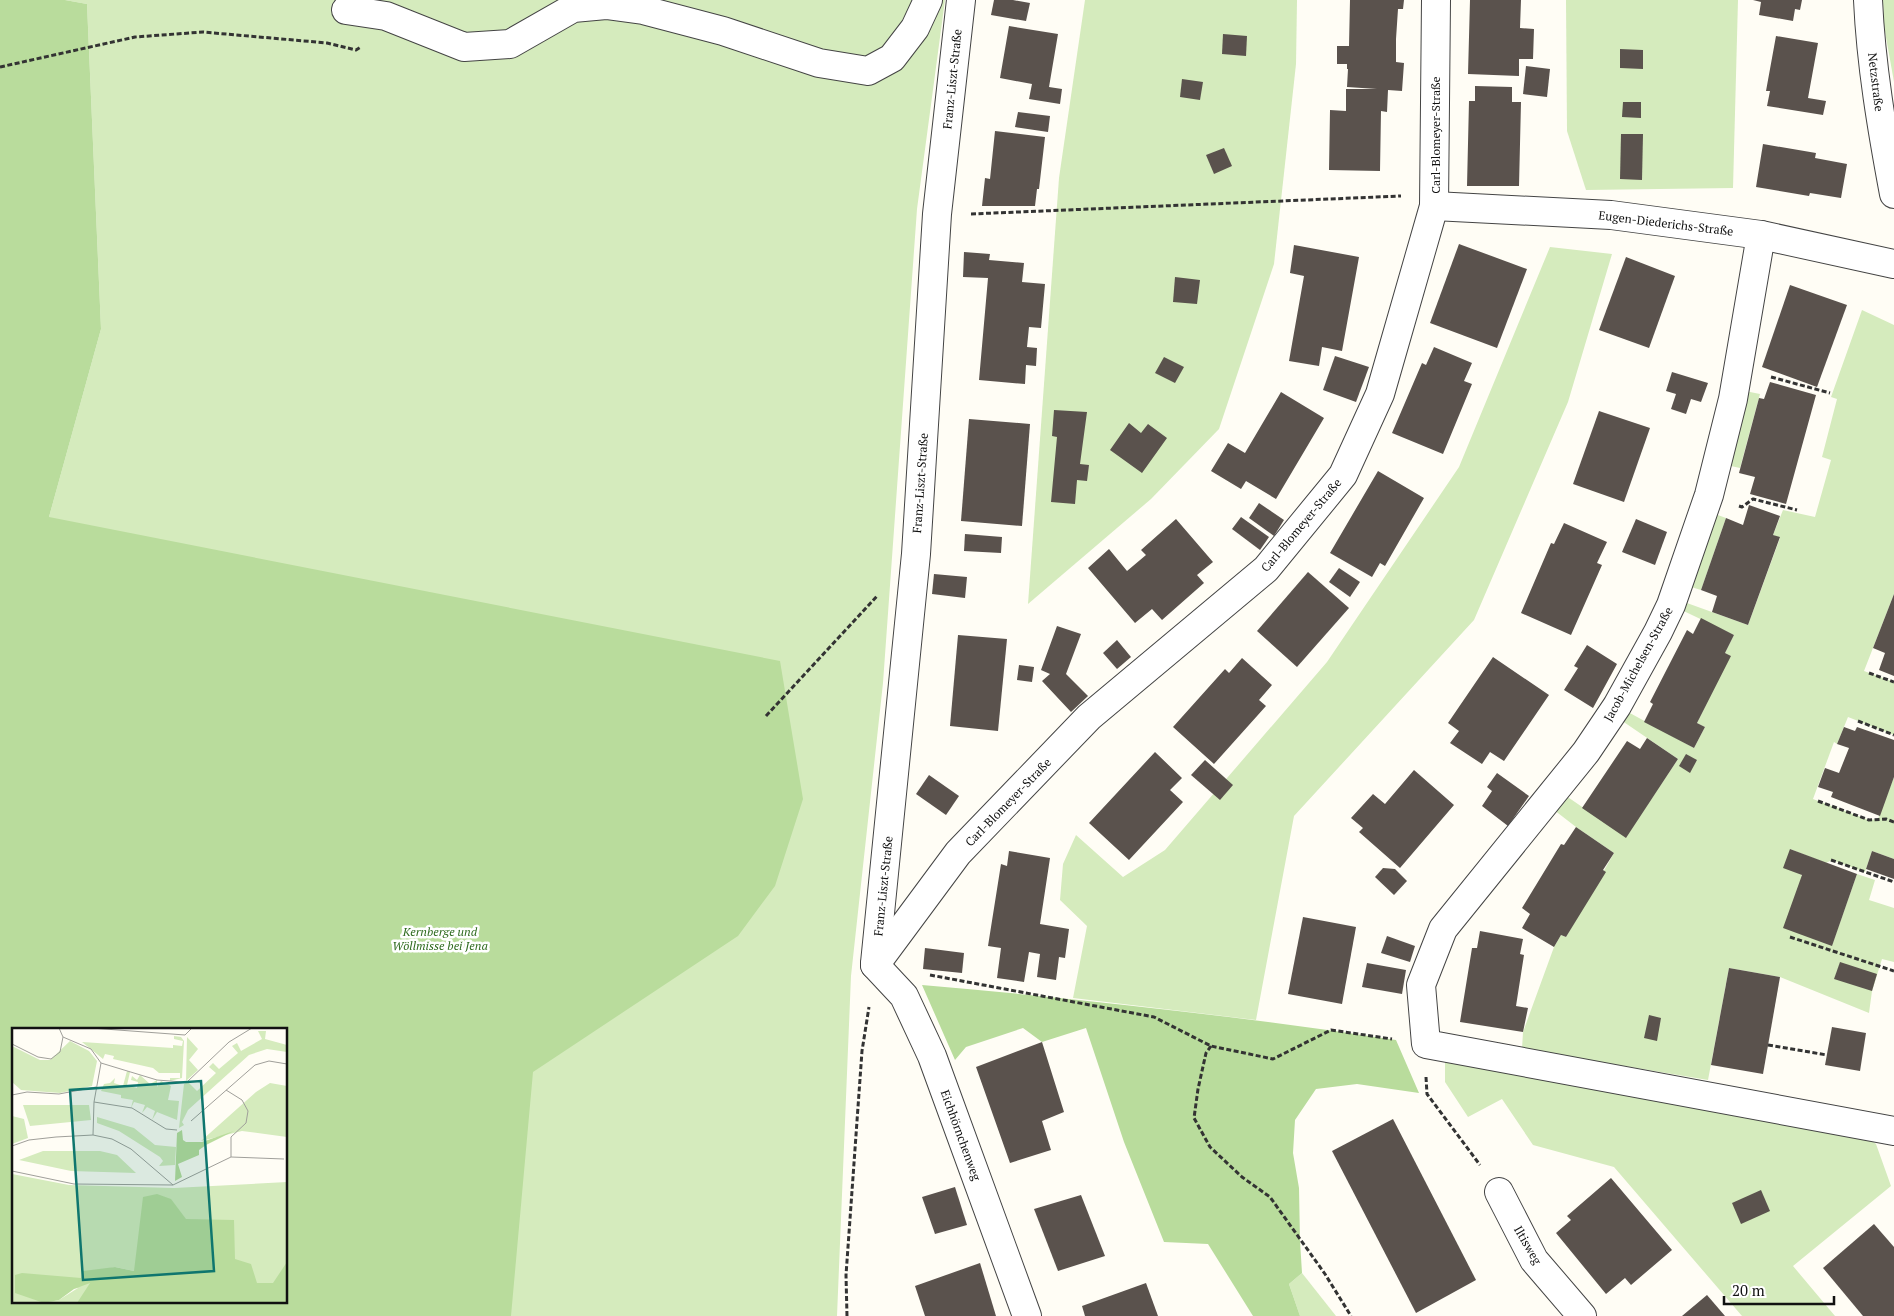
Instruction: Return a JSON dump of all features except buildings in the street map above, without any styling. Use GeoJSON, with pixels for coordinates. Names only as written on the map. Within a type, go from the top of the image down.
{"type":"FeatureCollection","features":[{"type":"Feature","properties":{"kind":"street"},"geometry":{"type":"LineString","coordinates":[[346,10],[386,16],[464,47],[510,44],[573,8],[606,5],[643,10],[724,32],[818,63],[868,71],[892,58],[915,28],[928,0]]}},
{"type":"Feature","properties":{"kind":"street","name":"Franz-Liszt-Straße"},"geometry":{"type":"LineString","coordinates":[[875,965],[916,554],[937,214],[961,0]]}},
{"type":"Feature","properties":{"kind":"street","name":"Carl-Blomeyer-Straße"},"geometry":{"type":"LineString","coordinates":[[875,965],[958,853],[1089,717],[1266,569],[1343,475],[1380,394],[1434,206],[1436,0]]}},
{"type":"Feature","properties":{"kind":"street","name":"Netzstraße"},"geometry":{"type":"LineString","coordinates":[[1868,0],[1880,115],[1894,194]]}},
{"type":"Feature","properties":{"kind":"street","name":"Eugen-Diederichs-Straße"},"geometry":{"type":"LineString","coordinates":[[1434,206],[1611,215],[1762,235],[1894,264]]}},
{"type":"Feature","properties":{"kind":"street","name":"Jacob-Michelsen-Straße"},"geometry":{"type":"LineString","coordinates":[[1426,1044],[1421,985],[1443,928],[1586,752],[1617,706],[1671,605],[1708,498],[1734,399],[1762,235]]}},
{"type":"Feature","properties":{"kind":"street","name":"Eichhörnchenweg"},"geometry":{"type":"LineString","coordinates":[[875,965],[904,996],[932,1056],[1027,1316]]}},
{"type":"Feature","properties":{"kind":"street"},"geometry":{"type":"LineString","coordinates":[[1426,1044],[1583,1075],[1698,1093],[1894,1131]]}},
{"type":"Feature","properties":{"kind":"street","name":"Iltisweg"},"geometry":{"type":"LineString","coordinates":[[1499,1192],[1534,1260],[1582,1316]]}},
{"type":"Feature","properties":{"kind":"path"},"geometry":{"type":"LineString","coordinates":[[0,67],[134,38],[203,32],[327,43]]}},
{"type":"Feature","properties":{"kind":"path"},"geometry":{"type":"LineString","coordinates":[[988,214],[1385,197]]}},
{"type":"Feature","properties":{"kind":"path"},"geometry":{"type":"LineString","coordinates":[[1738,371],[1761,377],[1768,376],[1830,394]]}},
{"type":"Feature","properties":{"kind":"path"},"geometry":{"type":"LineString","coordinates":[[1708,498],[1742,507],[1753,499],[1797,510]]}},
{"type":"Feature","properties":{"kind":"path"},"geometry":{"type":"LineString","coordinates":[[766,716],[916,554]]}},
{"type":"Feature","properties":{"kind":"path"},"geometry":{"type":"LineString","coordinates":[[1869,673],[1894,682]]}},
{"type":"Feature","properties":{"kind":"path"},"geometry":{"type":"LineString","coordinates":[[1858,721],[1894,735]]}},
{"type":"Feature","properties":{"kind":"path"},"geometry":{"type":"LineString","coordinates":[[1818,801],[1869,820],[1886,819],[1894,822]]}},
{"type":"Feature","properties":{"kind":"path"},"geometry":{"type":"LineString","coordinates":[[1832,860],[1894,882]]}},
{"type":"Feature","properties":{"kind":"path"},"geometry":{"type":"LineString","coordinates":[[1790,936],[1894,971]]}},
{"type":"Feature","properties":{"kind":"path"},"geometry":{"type":"LineString","coordinates":[[848,1316],[846,1275],[862,1051],[875,965],[1154,1017],[1211,1046],[1272,1059],[1331,1030],[1426,1044],[1427,1094],[1499,1192]]}},
{"type":"Feature","properties":{"kind":"path"},"geometry":{"type":"LineString","coordinates":[[1768,1045],[1827,1055]]}},
{"type":"Feature","properties":{"kind":"path"},"geometry":{"type":"LineString","coordinates":[[1211,1046],[1206,1053],[1194,1118],[1210,1147],[1242,1177],[1270,1197],[1325,1274],[1351,1316]]}},
{"type":"Feature","properties":{"kind":"green space","name":"Kernberge und Wöllmisse bei Jena"},"geometry":{"type":"Polygon","coordinates":[[[0,0],[65,0],[87,4],[101,329],[49,517],[780,661],[803,799],[775,886],[738,936],[533,1072],[511,1316],[0,1316],[0,0]]]}},
{"type":"Feature","properties":{"kind":"green space"},"geometry":{"type":"Polygon","coordinates":[[[65,0],[945,0],[917,209],[883,683],[851,976],[837,1316],[0,1316],[0,534],[49,517],[101,329],[87,4],[65,0]]]}},
{"type":"Feature","properties":{"kind":"green space"},"geometry":{"type":"Polygon","coordinates":[[[1085,0],[1297,0],[1296,64],[1274,264],[1219,429],[1151,499],[1028,604],[1059,178],[1085,0]]]}},
{"type":"Feature","properties":{"kind":"green space"},"geometry":{"type":"Polygon","coordinates":[[[1566,0],[1738,0],[1733,188],[1586,190],[1567,131],[1566,0]]]}},
{"type":"Feature","properties":{"kind":"green space"},"geometry":{"type":"Polygon","coordinates":[[[1883,0],[1894,0],[1894,82],[1884,26],[1883,0]]]}},
{"type":"Feature","properties":{"kind":"green space"},"geometry":{"type":"Polygon","coordinates":[[[1550,247],[1612,254],[1568,402],[1474,620],[1294,816],[1256,1020],[1073,998],[1087,926],[1060,900],[1063,864],[1076,835],[1123,877],[1165,850],[1327,662],[1459,467],[1550,247]]]}},
{"type":"Feature","properties":{"kind":"green space"},"geometry":{"type":"Polygon","coordinates":[[[1862,310],[1894,325],[1894,594],[1864,671],[1894,682],[1894,735],[1848,717],[1837,744],[1834,742],[1813,799],[1869,820],[1878,819],[1894,777],[1894,859],[1872,851],[1865,872],[1832,860],[1826,863],[1790,849],[1832,945],[1857,874],[1875,880],[1869,900],[1894,908],[1894,962],[1882,959],[1872,991],[1869,1013],[1780,977],[1729,968],[1708,1080],[1522,1049],[1523,1032],[1554,947],[1561,935],[1566,937],[1614,853],[1545,803],[1556,789],[1626,837],[1678,759],[1612,714],[1617,706],[1694,748],[1705,727],[1697,723],[1730,656],[1725,653],[1734,635],[1671,605],[1673,598],[1748,625],[1780,538],[1773,535],[1783,510],[1815,517],[1831,460],[1822,457],[1837,399],[1831,397],[1862,310]]]}},
{"type":"Feature","properties":{"kind":"green space"},"geometry":{"type":"Polygon","coordinates":[[[1735,389],[1760,394],[1740,468],[1717,463],[1735,389]]]}},
{"type":"Feature","properties":{"kind":"green space"},"geometry":{"type":"Polygon","coordinates":[[[1704,510],[1726,518],[1701,590],[1678,583],[1704,510]]]}},
{"type":"Feature","properties":{"kind":"green space"},"geometry":{"type":"Polygon","coordinates":[[[922,985],[1160,1009],[1396,1040],[1419,1093],[1357,1084],[1316,1089],[1295,1120],[1293,1153],[1299,1188],[1302,1273],[1289,1284],[1300,1316],[1253,1316],[1208,1244],[1164,1242],[1124,1142],[1086,1028],[1042,1042],[1023,1028],[966,1047],[955,1060],[922,985]]]}},
{"type":"Feature","properties":{"kind":"green space"},"geometry":{"type":"Polygon","coordinates":[[[1445,1060],[1865,1136],[1876,1144],[1891,1186],[1793,1266],[1835,1316],[1742,1316],[1614,1167],[1533,1145],[1502,1099],[1468,1117],[1445,1082],[1445,1060]]]}},
{"type":"Feature","properties":{"kind":"green space"},"geometry":{"type":"Polygon","coordinates":[[[1302,1273],[1336,1316],[1300,1316],[1289,1284],[1302,1273]]]}}]}
